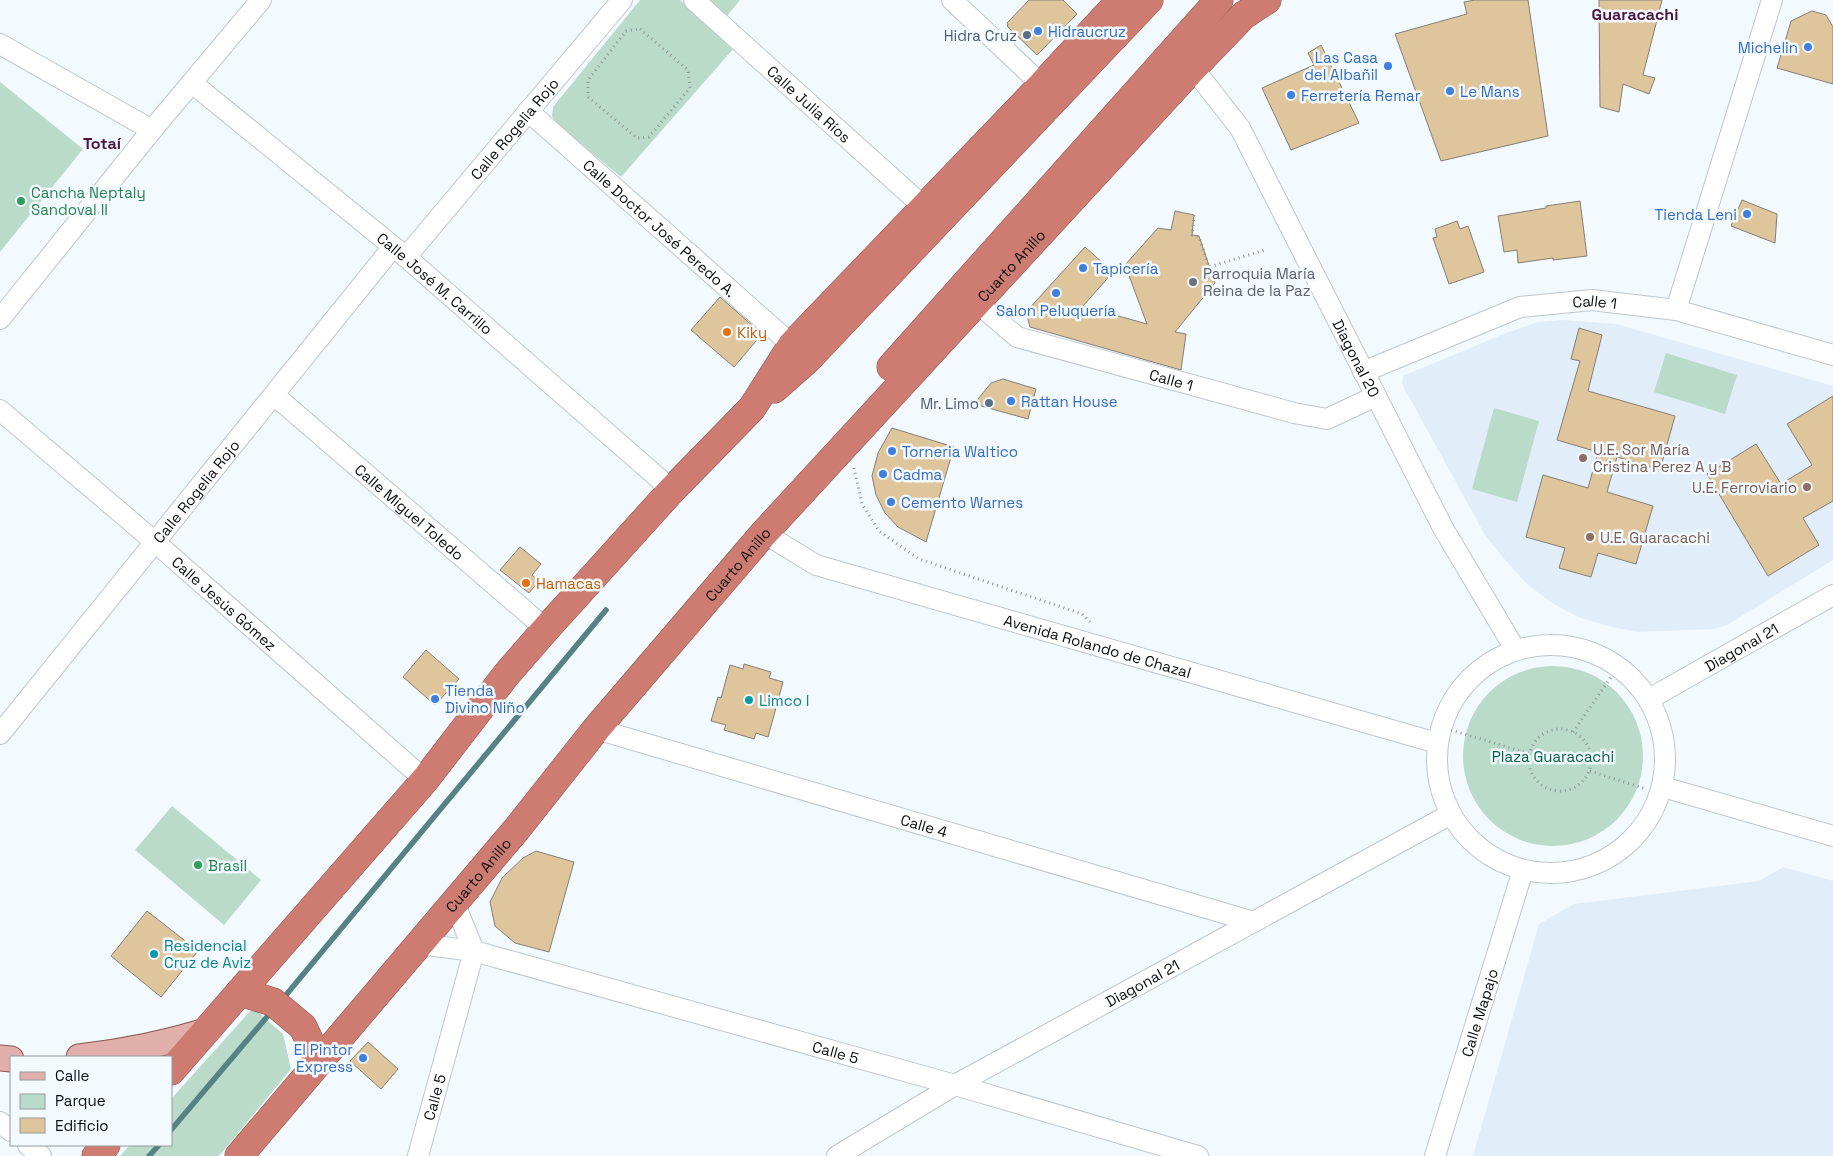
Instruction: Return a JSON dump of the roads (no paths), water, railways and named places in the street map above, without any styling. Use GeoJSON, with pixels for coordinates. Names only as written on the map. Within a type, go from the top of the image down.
{"type":"FeatureCollection","features":[{"type":"Feature","properties":{"kind":"highway"},"geometry":{"type":"LineString","coordinates":[[752,408],[792,345],[1121,0]]}},
{"type":"Feature","properties":{"kind":"highway"},"geometry":{"type":"LineString","coordinates":[[172,1070],[425,780],[506,675],[672,490],[752,408],[807,360],[1149,0]]}},
{"type":"Feature","properties":{"kind":"highway","name":"Cuarto Anillo"},"geometry":{"type":"LineString","coordinates":[[240,1156],[516,830],[596,730],[764,533],[1193,68],[1246,7],[1267,0]]}},
{"type":"Feature","properties":{"kind":"highway"},"geometry":{"type":"LineString","coordinates":[[764,533],[861,401],[1214,6]]}},
{"type":"Feature","properties":{"kind":"highway"},"geometry":{"type":"LineString","coordinates":[[240,992],[273,1002],[303,1027],[319,1061]]}},
{"type":"Feature","properties":{"kind":"highway"},"geometry":{"type":"LineString","coordinates":[[96,1156],[105,1146]]}},
{"type":"Feature","properties":{"kind":"main road"},"geometry":{"type":"LineString","coordinates":[[87,1056],[164,1044],[206,1031]]}},
{"type":"Feature","properties":{"kind":"street"},"geometry":{"type":"LineString","coordinates":[[0,320],[152,130],[261,0]]}},
{"type":"Feature","properties":{"kind":"street","name":"Calle Rogelia Rojo"},"geometry":{"type":"LineString","coordinates":[[0,734],[274,395],[528,110],[622,0]]}},
{"type":"Feature","properties":{"kind":"street","name":"Calle Julia Ríos"},"geometry":{"type":"LineString","coordinates":[[694,0],[924,207]]}},
{"type":"Feature","properties":{"kind":"street"},"geometry":{"type":"LineString","coordinates":[[952,0],[1042,85]]}},
{"type":"Feature","properties":{"kind":"street"},"geometry":{"type":"LineString","coordinates":[[1676,310],[1772,0]]}},
{"type":"Feature","properties":{"kind":"street"},"geometry":{"type":"LineString","coordinates":[[0,44],[152,130]]}},
{"type":"Feature","properties":{"kind":"street","name":"Diagonal 20"},"geometry":{"type":"LineString","coordinates":[[1193,68],[1240,128],[1443,528],[1515,650]]}},
{"type":"Feature","properties":{"kind":"street","name":"Calle José M. Carrillo"},"geometry":{"type":"LineString","coordinates":[[192,83],[399,253],[672,490]]}},
{"type":"Feature","properties":{"kind":"street","name":"Calle Doctor José Peredo A."},"geometry":{"type":"LineString","coordinates":[[528,110],[792,345]]}},
{"type":"Feature","properties":{"kind":"street","name":"Calle 1"},"geometry":{"type":"LineString","coordinates":[[1363,372],[1520,307],[1592,300],[1676,310],[1833,355]]}},
{"type":"Feature","properties":{"kind":"street","name":"Calle 1"},"geometry":{"type":"LineString","coordinates":[[976,302],[1017,337],[1294,414],[1327,419],[1376,396]]}},
{"type":"Feature","properties":{"kind":"street","name":"Calle Miguel Toledo"},"geometry":{"type":"LineString","coordinates":[[274,395],[546,629]]}},
{"type":"Feature","properties":{"kind":"street","name":"Calle Jesús Gómez"},"geometry":{"type":"LineString","coordinates":[[0,410],[155,542],[425,780]]}},
{"type":"Feature","properties":{"kind":"street","name":"Avenida Rolando de Chazal"},"geometry":{"type":"LineString","coordinates":[[764,533],[816,565],[1112,650],[1439,735]]}},
{"type":"Feature","properties":{"kind":"street","name":"Diagonal 21"},"geometry":{"type":"LineString","coordinates":[[1649,699],[1833,595]]}},
{"type":"Feature","properties":{"kind":"street"},"geometry":{"type":"LineString","coordinates":[[1553,644],[1591,651],[1624,670],[1649,699],[1662,727],[1666,757],[1661,791],[1652,815],[1634,839],[1610,858],[1583,869],[1553,874],[1523,870],[1494,858],[1469,839],[1451,814],[1440,783],[1436,767],[1439,735],[1446,712],[1463,685],[1486,663],[1515,650],[1553,644]]}},
{"type":"Feature","properties":{"kind":"street","name":"Calle 4"},"geometry":{"type":"LineString","coordinates":[[596,730],[1254,922]]}},
{"type":"Feature","properties":{"kind":"street"},"geometry":{"type":"LineString","coordinates":[[1661,791],[1833,836]]}},
{"type":"Feature","properties":{"kind":"street","name":"Diagonal 21"},"geometry":{"type":"LineString","coordinates":[[837,1156],[955,1085],[1451,814]]}},
{"type":"Feature","properties":{"kind":"street","name":"Calle Mapajo"},"geometry":{"type":"LineString","coordinates":[[1435,1156],[1523,870]]}},
{"type":"Feature","properties":{"kind":"street"},"geometry":{"type":"LineString","coordinates":[[454,902],[474,950]]}},
{"type":"Feature","properties":{"kind":"street","name":"Calle 5"},"geometry":{"type":"LineString","coordinates":[[419,944],[474,950],[955,1085],[1198,1156]]}},
{"type":"Feature","properties":{"kind":"street","name":"Calle 5"},"geometry":{"type":"LineString","coordinates":[[418,1156],[474,950]]}},
{"type":"Feature","properties":{"kind":"street"},"geometry":{"type":"LineString","coordinates":[[0,1122],[10,1131]]}},
{"type":"Feature","properties":{"kind":"street"},"geometry":{"type":"LineString","coordinates":[[29,1146],[41,1156]]}},
{"type":"Feature","properties":{"kind":"waterway"},"geometry":{"type":"LineString","coordinates":[[281,1001],[606,610]]}},
{"type":"Feature","properties":{"kind":"waterway"},"geometry":{"type":"LineString","coordinates":[[172,1129],[272,1011]]}},
{"type":"Feature","properties":{"kind":"waterway"},"geometry":{"type":"LineString","coordinates":[[149,1156],[158,1146]]}},
{"type":"Feature","properties":{"kind":"place","name":"Hidraucruz"},"geometry":{"type":"Point","coordinates":[1038,31]}},
{"type":"Feature","properties":{"kind":"place","name":"Hidra Cruz"},"geometry":{"type":"Point","coordinates":[1027,35]}},
{"type":"Feature","properties":{"kind":"place","name":"Michelin"},"geometry":{"type":"Point","coordinates":[1808,47]}},
{"type":"Feature","properties":{"kind":"place","name":"Las Casa del Albañil"},"geometry":{"type":"Point","coordinates":[1388,66]}},
{"type":"Feature","properties":{"kind":"place","name":"Le Mans"},"geometry":{"type":"Point","coordinates":[1450,91]}},
{"type":"Feature","properties":{"kind":"place","name":"Ferretería Remar"},"geometry":{"type":"Point","coordinates":[1291,95]}},
{"type":"Feature","properties":{"kind":"place","name":"Cancha Neptaly Sandoval II"},"geometry":{"type":"Point","coordinates":[21,201]}},
{"type":"Feature","properties":{"kind":"place","name":"Tienda Leni"},"geometry":{"type":"Point","coordinates":[1747,214]}},
{"type":"Feature","properties":{"kind":"place","name":"Tapicería"},"geometry":{"type":"Point","coordinates":[1083,268]}},
{"type":"Feature","properties":{"kind":"place","name":"Parroquia María Reina de la Paz"},"geometry":{"type":"Point","coordinates":[1193,282]}},
{"type":"Feature","properties":{"kind":"place","name":"Salon Peluquería"},"geometry":{"type":"Point","coordinates":[1056,293]}},
{"type":"Feature","properties":{"kind":"place","name":"Kiky"},"geometry":{"type":"Point","coordinates":[727,332]}},
{"type":"Feature","properties":{"kind":"place","name":"Rattan House"},"geometry":{"type":"Point","coordinates":[1011,401]}},
{"type":"Feature","properties":{"kind":"place","name":"Mr. Limo"},"geometry":{"type":"Point","coordinates":[989,403]}},
{"type":"Feature","properties":{"kind":"place","name":"Torneria Waltico"},"geometry":{"type":"Point","coordinates":[892,451]}},
{"type":"Feature","properties":{"kind":"place","name":"U.E. Sor María Cristina Perez A y B"},"geometry":{"type":"Point","coordinates":[1583,458]}},
{"type":"Feature","properties":{"kind":"place","name":"Cadma"},"geometry":{"type":"Point","coordinates":[883,474]}},
{"type":"Feature","properties":{"kind":"place","name":"U.E. Ferroviario"},"geometry":{"type":"Point","coordinates":[1807,487]}},
{"type":"Feature","properties":{"kind":"place","name":"Cemento Warnes"},"geometry":{"type":"Point","coordinates":[891,502]}},
{"type":"Feature","properties":{"kind":"place","name":"U.E. Guaracachi"},"geometry":{"type":"Point","coordinates":[1590,537]}},
{"type":"Feature","properties":{"kind":"place","name":"Hamacas"},"geometry":{"type":"Point","coordinates":[526,583]}},
{"type":"Feature","properties":{"kind":"place","name":"Tienda Divino Niño"},"geometry":{"type":"Point","coordinates":[435,699]}},
{"type":"Feature","properties":{"kind":"place","name":"Limco I"},"geometry":{"type":"Point","coordinates":[749,700]}},
{"type":"Feature","properties":{"kind":"place","name":"Brasil"},"geometry":{"type":"Point","coordinates":[198,865]}},
{"type":"Feature","properties":{"kind":"place","name":"Residencial Cruz de Aviz"},"geometry":{"type":"Point","coordinates":[154,954]}},
{"type":"Feature","properties":{"kind":"place","name":"El Pintor Express"},"geometry":{"type":"Point","coordinates":[363,1058]}},
{"type":"Feature","properties":{"kind":"district","name":"Guaracachi"},"geometry":{"type":"Point","coordinates":[1635,14]}},
{"type":"Feature","properties":{"kind":"district","name":"Totaí"},"geometry":{"type":"Point","coordinates":[102,143]}},
{"type":"Feature","properties":{"kind":"park label","name":"Plaza Guaracachi"},"geometry":{"type":"Point","coordinates":[1553,756]}}]}
